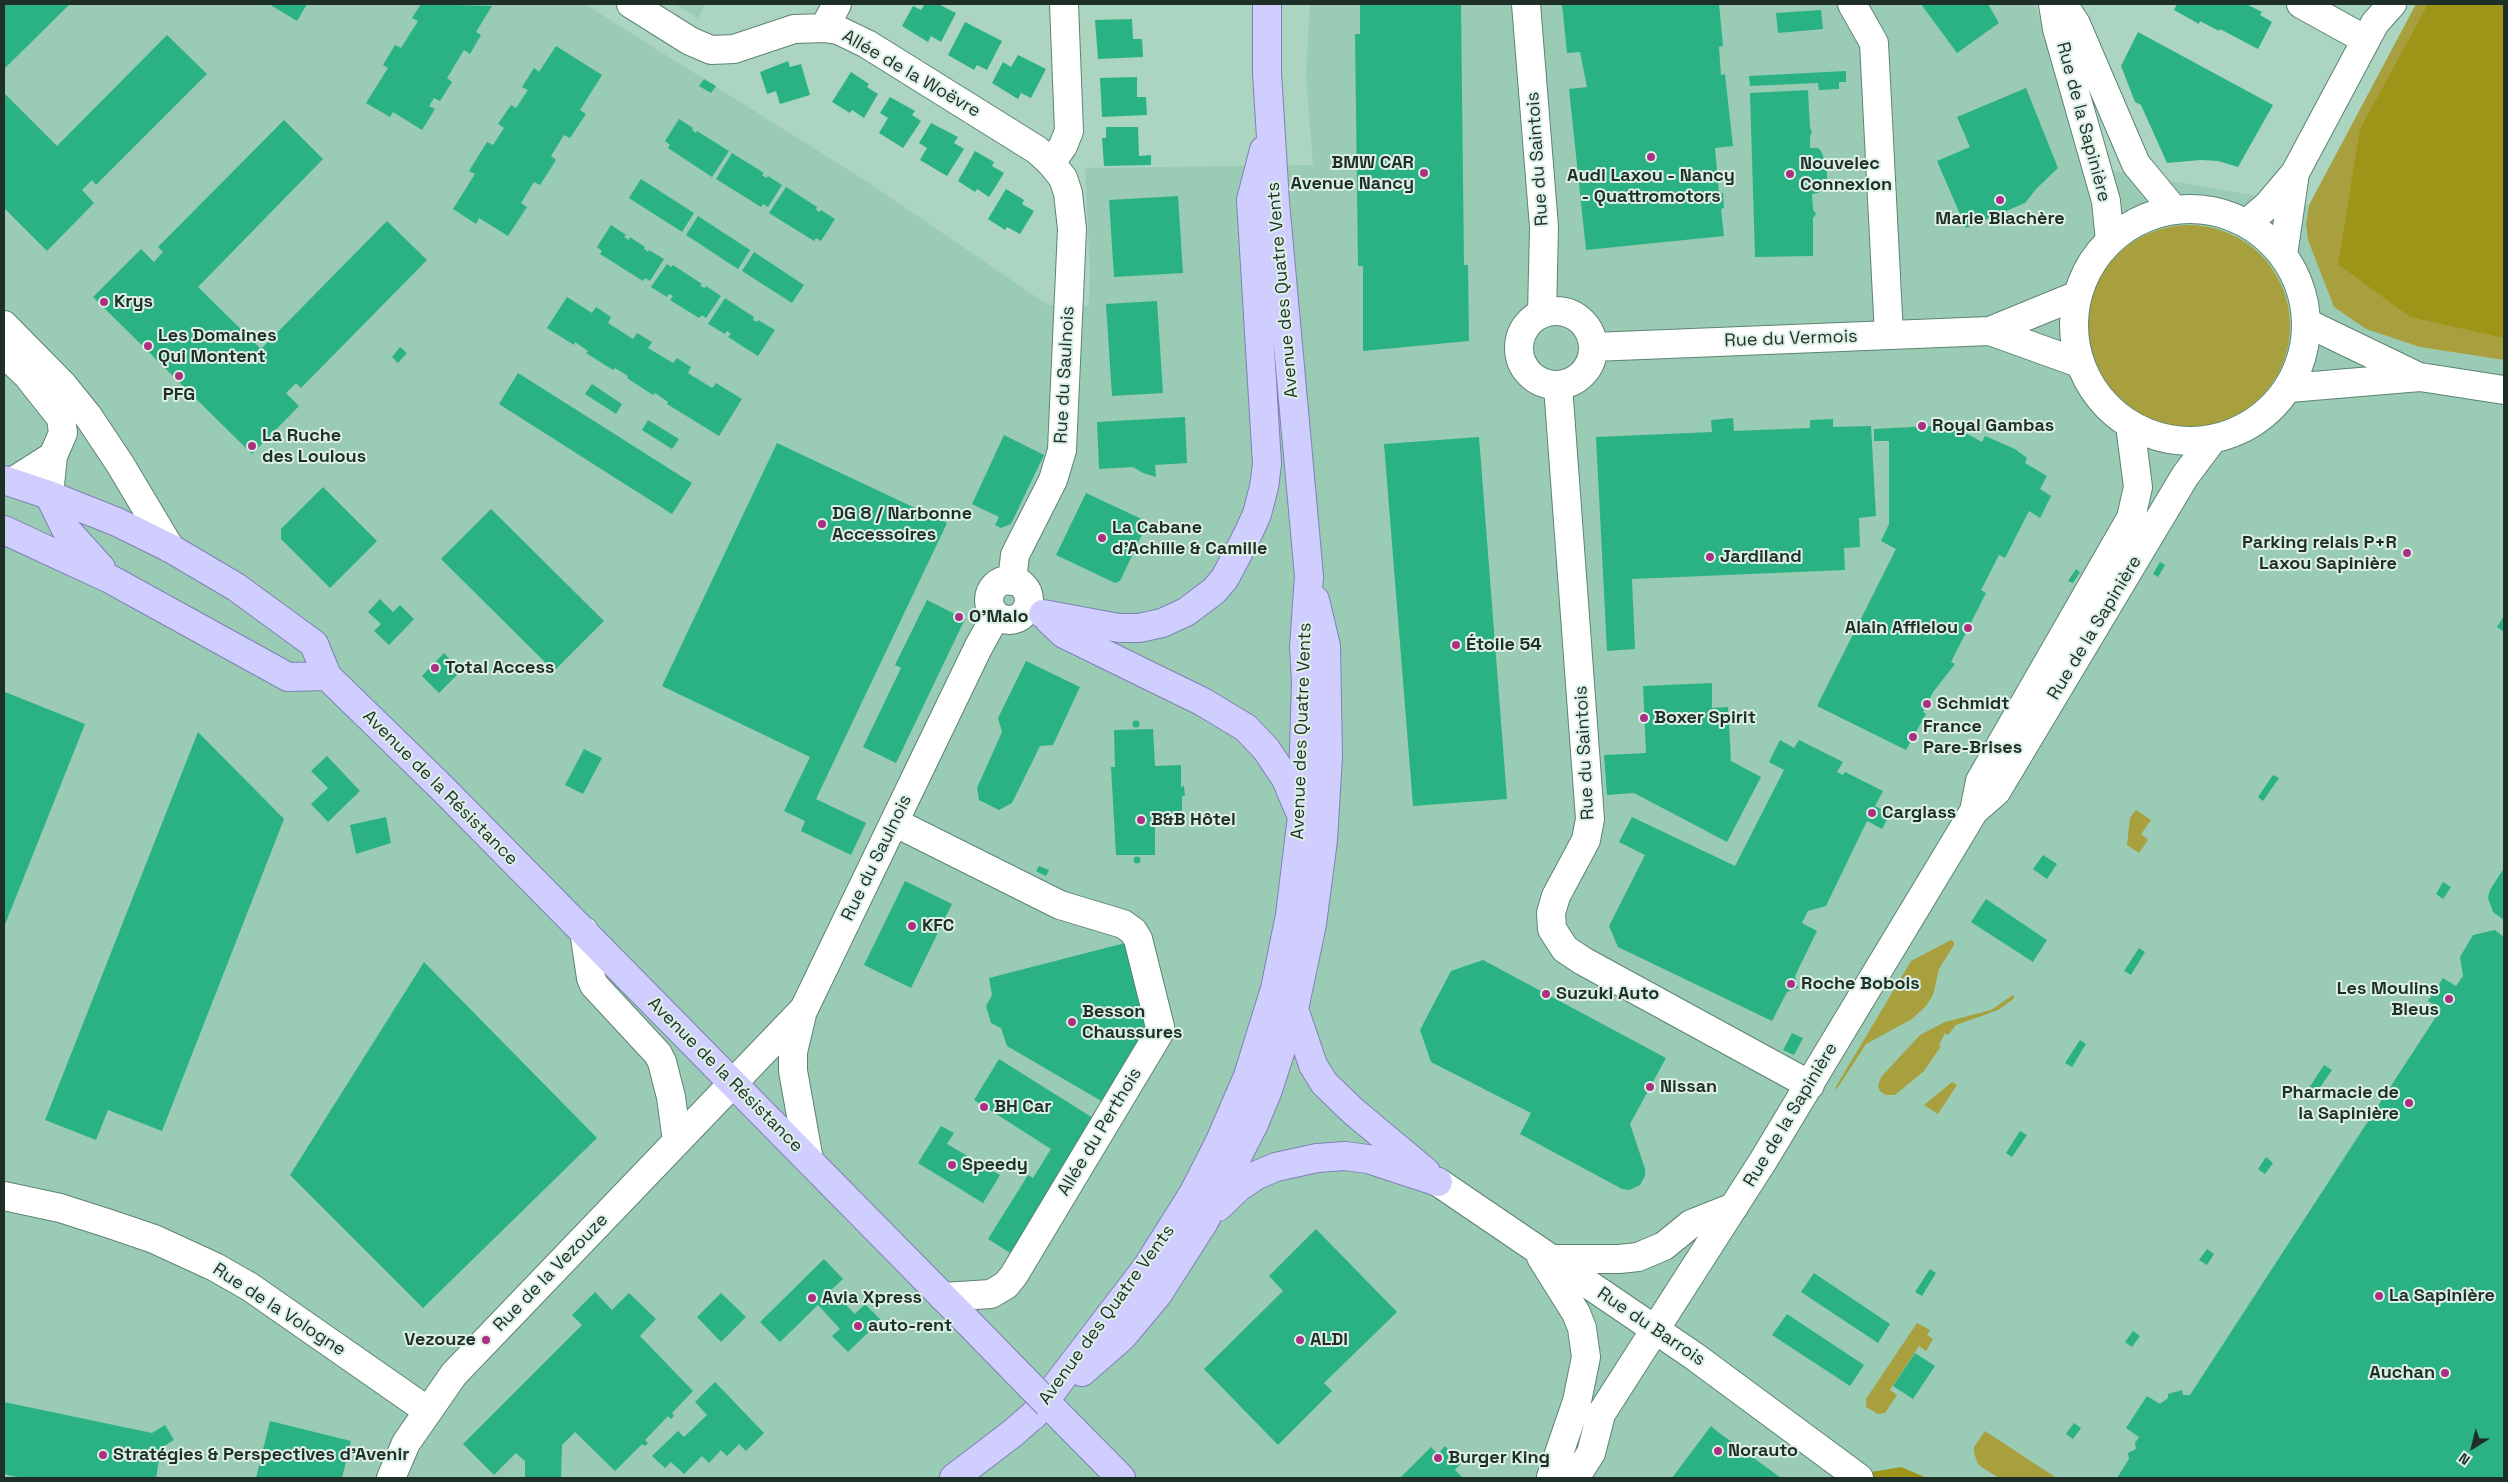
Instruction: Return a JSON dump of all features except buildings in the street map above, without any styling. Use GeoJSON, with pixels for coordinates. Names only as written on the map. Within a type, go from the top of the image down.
{"type":"FeatureCollection","features":[{"type":"Feature","properties":{"kind":"main road","name":"Avenue des Quatre Vents"},"geometry":{"type":"LineString","coordinates":[[954,1478],[1032,1416],[1122,1337],[1158,1294],[1204,1222],[1257,1115],[1294,1009],[1313,915],[1323,840],[1328,757],[1326,646],[1309,576],[1270,127],[1267,4]]}},
{"type":"Feature","properties":{"kind":"main road"},"geometry":{"type":"LineString","coordinates":[[1267,44],[1278,4]]}},
{"type":"Feature","properties":{"kind":"main road"},"geometry":{"type":"LineString","coordinates":[[1035,610],[1118,628],[1139,628],[1162,623],[1186,612],[1214,591],[1225,578],[1251,527],[1264,487],[1266,464],[1251,200],[1270,127]]}},
{"type":"Feature","properties":{"kind":"main road","name":"Avenue de la Résistance"},"geometry":{"type":"LineString","coordinates":[[6,482],[49,495],[117,522],[170,548],[236,588],[314,644],[327,676],[584,931],[1121,1478]]}},
{"type":"Feature","properties":{"kind":"main road"},"geometry":{"type":"LineString","coordinates":[[49,495],[70,536],[110,579]]}},
{"type":"Feature","properties":{"kind":"main road"},"geometry":{"type":"LineString","coordinates":[[4,530],[110,579],[288,677],[327,676]]}},
{"type":"Feature","properties":{"kind":"main road","name":"Avenue des Quatre Vents"},"geometry":{"type":"LineString","coordinates":[[1032,1416],[1147,1267],[1193,1194],[1220,1141],[1248,1076],[1274,990],[1290,915],[1302,816],[1306,682],[1304,647],[1309,576]]}},
{"type":"Feature","properties":{"kind":"main road"},"geometry":{"type":"LineString","coordinates":[[1035,610],[1064,634],[1203,702],[1246,728],[1266,749],[1286,779],[1302,816]]}},
{"type":"Feature","properties":{"kind":"main road"},"geometry":{"type":"LineString","coordinates":[[1294,1009],[1313,1065],[1324,1083],[1353,1112],[1438,1182]]}},
{"type":"Feature","properties":{"kind":"main road"},"geometry":{"type":"LineString","coordinates":[[1204,1222],[1239,1187],[1257,1175],[1276,1167],[1317,1158],[1345,1156],[1368,1159],[1438,1182]]}},
{"type":"Feature","properties":{"kind":"street","name":"Allée de la Woëvre"},"geometry":{"type":"LineString","coordinates":[[631,4],[702,48],[720,51],[734,49],[794,29],[824,28],[838,30],[866,44],[1025,141],[1051,163]]}},
{"type":"Feature","properties":{"kind":"street"},"geometry":{"type":"LineString","coordinates":[[824,28],[837,4]]}},
{"type":"Feature","properties":{"kind":"street"},"geometry":{"type":"LineString","coordinates":[[1051,163],[1063,146],[1069,131],[1064,4]]}},
{"type":"Feature","properties":{"kind":"street","name":"Rue du Saintois"},"geometry":{"type":"LineString","coordinates":[[1526,4],[1544,227],[1542,314]]}},
{"type":"Feature","properties":{"kind":"street"},"geometry":{"type":"LineString","coordinates":[[1852,4],[1874,43],[1889,335]]}},
{"type":"Feature","properties":{"kind":"street","name":"Rue de la Sapinière"},"geometry":{"type":"LineString","coordinates":[[2053,4],[2057,29],[2106,202],[2110,241]]}},
{"type":"Feature","properties":{"kind":"street","name":"Rue de la Sapinière"},"geometry":{"type":"LineString","coordinates":[[2063,4],[2076,24],[2136,164],[2174,210]]}},
{"type":"Feature","properties":{"kind":"street"},"geometry":{"type":"LineString","coordinates":[[2301,4],[2366,40]]}},
{"type":"Feature","properties":{"kind":"street"},"geometry":{"type":"LineString","coordinates":[[2247,223],[2266,206],[2295,173],[2375,23],[2392,4]]}},
{"type":"Feature","properties":{"kind":"street","name":"Rue du Saulnois"},"geometry":{"type":"LineString","coordinates":[[1012,581],[1016,555],[1053,480],[1062,450],[1072,229],[1068,193],[1062,178],[1051,163]]}},
{"type":"Feature","properties":{"kind":"street"},"geometry":{"type":"LineString","coordinates":[[2284,255],[2295,173]]}},
{"type":"Feature","properties":{"kind":"street"},"geometry":{"type":"LineString","coordinates":[[2204,209],[2220,212],[2247,223],[2284,255],[2302,291],[2307,323],[2302,356],[2289,388],[2264,416],[2249,425],[2212,440],[2196,442],[2164,439],[2130,426],[2104,404],[2085,377],[2079,363],[2074,330],[2078,295],[2089,268],[2110,241],[2145,218],[2174,210],[2204,209]]}},
{"type":"Feature","properties":{"kind":"street","name":"Rue du Vermois"},"geometry":{"type":"LineString","coordinates":[[1593,347],[1990,330],[2078,295]]}},
{"type":"Feature","properties":{"kind":"street"},"geometry":{"type":"LineString","coordinates":[[1553,311],[1565,312],[1576,317],[1590,335],[1593,347],[1588,366],[1582,375],[1574,381],[1558,386],[1549,385],[1532,377],[1521,361],[1519,343],[1526,325],[1542,314],[1553,311]]}},
{"type":"Feature","properties":{"kind":"street"},"geometry":{"type":"LineString","coordinates":[[2307,323],[2420,378]]}},
{"type":"Feature","properties":{"kind":"street"},"geometry":{"type":"LineString","coordinates":[[4,325],[63,385],[88,416],[120,464],[170,548]]}},
{"type":"Feature","properties":{"kind":"street","name":"Rue du Vermois"},"geometry":{"type":"LineString","coordinates":[[1990,330],[2079,363]]}},
{"type":"Feature","properties":{"kind":"street"},"geometry":{"type":"LineString","coordinates":[[4,352],[27,375],[61,418],[63,433],[53,456],[49,495]]}},
{"type":"Feature","properties":{"kind":"street"},"geometry":{"type":"LineString","coordinates":[[2289,388],[2420,378],[2504,390]]}},
{"type":"Feature","properties":{"kind":"street","name":"Rue du Saintois"},"geometry":{"type":"LineString","coordinates":[[1558,386],[1590,819],[1586,840],[1556,896],[1551,913],[1552,929],[1565,949],[1582,961],[1810,1084]]}},
{"type":"Feature","properties":{"kind":"street","name":"Rue de la Sapinière"},"geometry":{"type":"LineString","coordinates":[[1974,811],[1980,781],[2131,518],[2138,487],[2130,426]]}},
{"type":"Feature","properties":{"kind":"street","name":"Rue de la Sapinière"},"geometry":{"type":"LineString","coordinates":[[1559,1478],[1580,1430],[1601,1414],[1656,1330],[1810,1084],[1974,811],[1996,792],[2185,476],[2212,440]]}},
{"type":"Feature","properties":{"kind":"street"},"geometry":{"type":"LineString","coordinates":[[6,482],[53,456]]}},
{"type":"Feature","properties":{"kind":"street"},"geometry":{"type":"LineString","coordinates":[[1012,581],[1026,590],[1035,610],[1013,620],[1007,620],[996,615],[991,607],[992,591],[1001,583],[1012,581]]}},
{"type":"Feature","properties":{"kind":"street","name":"Rue du Saulnois"},"geometry":{"type":"LineString","coordinates":[[733,1083],[804,1009],[978,648],[996,615]]}},
{"type":"Feature","properties":{"kind":"street","name":"Allée du Perthois"},"geometry":{"type":"LineString","coordinates":[[894,822],[1060,905],[1123,924],[1133,931],[1138,939],[1160,1027],[1158,1035],[1014,1275],[1006,1285],[991,1294],[943,1297]]}},
{"type":"Feature","properties":{"kind":"street"},"geometry":{"type":"LineString","coordinates":[[584,931],[590,978],[594,985],[658,1054],[662,1062],[671,1097],[678,1141]]}},
{"type":"Feature","properties":{"kind":"street"},"geometry":{"type":"LineString","coordinates":[[804,1009],[793,1052],[793,1071],[808,1160]]}},
{"type":"Feature","properties":{"kind":"street","name":"Rue de la Vezouze"},"geometry":{"type":"LineString","coordinates":[[391,1478],[406,1443],[454,1374],[733,1083]]}},
{"type":"Feature","properties":{"kind":"street","name":"Rue du Barrois"},"geometry":{"type":"LineString","coordinates":[[1438,1182],[1699,1360],[1859,1478]]}},
{"type":"Feature","properties":{"kind":"street","name":"Rue de la Vologne"},"geometry":{"type":"LineString","coordinates":[[4,1196],[60,1208],[110,1224],[154,1239],[215,1267],[250,1287],[428,1411]]}},
{"type":"Feature","properties":{"kind":"street"},"geometry":{"type":"LineString","coordinates":[[1544,1254],[1619,1259],[1638,1257],[1664,1246],[1691,1224],[1734,1207]]}},
{"type":"Feature","properties":{"kind":"street"},"geometry":{"type":"LineString","coordinates":[[1544,1254],[1576,1313],[1584,1335],[1586,1357],[1559,1478]]}},
{"type":"Feature","properties":{"kind":"shaded area"},"geometry":{"type":"Polygon","coordinates":[[[4,4],[585,4],[872,185],[1048,305],[1089,306],[1090,272],[1085,168],[1313,165],[1306,74],[1310,4],[2035,4],[2089,167],[2309,205],[2306,224],[2366,329],[2420,347],[2504,360],[2504,1478],[4,1478],[4,4]]]}},
{"type":"Feature","properties":{"kind":"shaded area"},"geometry":{"type":"Polygon","coordinates":[[[675,4],[705,4],[698,18],[675,4]]]}},
{"type":"Feature","properties":{"kind":"shaded area"},"geometry":{"type":"Polygon","coordinates":[[[2416,4],[2504,4],[2504,360],[2420,347],[2366,329],[2334,307],[2308,240],[2306,224],[2309,205],[2416,4]]]}},
{"type":"Feature","properties":{"kind":"shaded area"},"geometry":{"type":"Polygon","coordinates":[[[2428,4],[2504,4],[2504,338],[2410,317],[2338,264],[2360,129],[2428,4]]]}},
{"type":"Feature","properties":{"kind":"shaded area"},"geometry":{"type":"Polygon","coordinates":[[[2189,225],[2218,229],[2237,237],[2253,248],[2267,262],[2278,278],[2286,297],[2290,326],[2286,355],[2278,374],[2267,390],[2253,404],[2237,415],[2218,423],[2189,427],[2160,423],[2141,415],[2125,404],[2111,390],[2100,374],[2092,355],[2088,326],[2092,297],[2100,278],[2111,262],[2125,248],[2141,237],[2160,229],[2189,225]]]}},
{"type":"Feature","properties":{"kind":"shaded area"},"geometry":{"type":"Polygon","coordinates":[[[2136,810],[2151,820],[2141,834],[2148,840],[2139,853],[2127,845],[2130,818],[2136,810]]]}},
{"type":"Feature","properties":{"kind":"shaded area"},"geometry":{"type":"Polygon","coordinates":[[[1951,940],[1954,942],[1954,945],[1939,969],[1933,995],[1926,1006],[1912,1019],[1866,1044],[1838,1087],[1834,1090],[1911,961],[1951,940]]]}},
{"type":"Feature","properties":{"kind":"shaded area"},"geometry":{"type":"Polygon","coordinates":[[[2013,995],[2015,997],[2012,1000],[1998,1010],[1956,1025],[1948,1035],[1945,1033],[1939,1045],[1941,1046],[1924,1071],[1895,1095],[1886,1095],[1880,1091],[1878,1086],[1881,1077],[1920,1035],[1945,1022],[1991,1010],[2013,995]]]}},
{"type":"Feature","properties":{"kind":"shaded area"},"geometry":{"type":"Polygon","coordinates":[[[1952,1082],[1957,1085],[1938,1114],[1924,1105],[1952,1082]]]}},
{"type":"Feature","properties":{"kind":"shaded area"},"geometry":{"type":"Polygon","coordinates":[[[1917,1323],[1930,1330],[1927,1335],[1933,1339],[1926,1351],[1919,1346],[1890,1390],[1897,1395],[1885,1413],[1878,1414],[1866,1407],[1866,1399],[1917,1323]]]}},
{"type":"Feature","properties":{"kind":"shaded area"},"geometry":{"type":"Polygon","coordinates":[[[1985,1431],[2055,1478],[1999,1478],[1983,1468],[1978,1464],[1974,1447],[1985,1431]]]}},
{"type":"Feature","properties":{"kind":"shaded area"},"geometry":{"type":"Polygon","coordinates":[[[1901,1467],[1927,1478],[1870,1478],[1872,1472],[1901,1467]]]}},
{"type":"Feature","properties":{"kind":"place","name":"Audi Laxou - Nancy - Quattromotors"},"geometry":{"type":"Point","coordinates":[1651,157]}},
{"type":"Feature","properties":{"kind":"place","name":"BMW CAR Avenue Nancy"},"geometry":{"type":"Point","coordinates":[1424,173]}},
{"type":"Feature","properties":{"kind":"place","name":"Nouvelec Connexion"},"geometry":{"type":"Point","coordinates":[1790,174]}},
{"type":"Feature","properties":{"kind":"place","name":"Marie Blachère"},"geometry":{"type":"Point","coordinates":[2000,200]}},
{"type":"Feature","properties":{"kind":"place","name":"Krys"},"geometry":{"type":"Point","coordinates":[104,302]}},
{"type":"Feature","properties":{"kind":"place","name":"Les Domaines Qui Montent"},"geometry":{"type":"Point","coordinates":[148,346]}},
{"type":"Feature","properties":{"kind":"place","name":"PFG"},"geometry":{"type":"Point","coordinates":[179,376]}},
{"type":"Feature","properties":{"kind":"place","name":"Royal Gambas"},"geometry":{"type":"Point","coordinates":[1922,426]}},
{"type":"Feature","properties":{"kind":"place","name":"La Ruche des Loulous"},"geometry":{"type":"Point","coordinates":[252,446]}},
{"type":"Feature","properties":{"kind":"place","name":"DG 8 / Narbonne Accessoires"},"geometry":{"type":"Point","coordinates":[822,524]}},
{"type":"Feature","properties":{"kind":"place","name":"La Cabane d’Achille & Camille"},"geometry":{"type":"Point","coordinates":[1102,538]}},
{"type":"Feature","properties":{"kind":"place","name":"Parking relais P+R Laxou Sapinière"},"geometry":{"type":"Point","coordinates":[2407,553]}},
{"type":"Feature","properties":{"kind":"place","name":"Jardiland"},"geometry":{"type":"Point","coordinates":[1710,557]}},
{"type":"Feature","properties":{"kind":"place","name":"O'Malo"},"geometry":{"type":"Point","coordinates":[959,617]}},
{"type":"Feature","properties":{"kind":"place","name":"Alain Afflelou"},"geometry":{"type":"Point","coordinates":[1968,628]}},
{"type":"Feature","properties":{"kind":"place","name":"Étoile 54"},"geometry":{"type":"Point","coordinates":[1456,645]}},
{"type":"Feature","properties":{"kind":"place","name":"Total Access"},"geometry":{"type":"Point","coordinates":[435,668]}},
{"type":"Feature","properties":{"kind":"place","name":"Schmidt"},"geometry":{"type":"Point","coordinates":[1927,704]}},
{"type":"Feature","properties":{"kind":"place","name":"Boxer Spirit"},"geometry":{"type":"Point","coordinates":[1644,718]}},
{"type":"Feature","properties":{"kind":"place","name":"France Pare-Brises"},"geometry":{"type":"Point","coordinates":[1913,737]}},
{"type":"Feature","properties":{"kind":"place","name":"Carglass"},"geometry":{"type":"Point","coordinates":[1872,813]}},
{"type":"Feature","properties":{"kind":"place","name":"B&B Hôtel"},"geometry":{"type":"Point","coordinates":[1141,820]}},
{"type":"Feature","properties":{"kind":"place","name":"KFC"},"geometry":{"type":"Point","coordinates":[912,926]}},
{"type":"Feature","properties":{"kind":"place","name":"Roche Bobois"},"geometry":{"type":"Point","coordinates":[1791,984]}},
{"type":"Feature","properties":{"kind":"place","name":"Suzuki Auto"},"geometry":{"type":"Point","coordinates":[1546,994]}},
{"type":"Feature","properties":{"kind":"place","name":"Les Moulins Bleus"},"geometry":{"type":"Point","coordinates":[2449,999]}},
{"type":"Feature","properties":{"kind":"place","name":"Besson Chaussures"},"geometry":{"type":"Point","coordinates":[1072,1022]}},
{"type":"Feature","properties":{"kind":"place","name":"Nissan"},"geometry":{"type":"Point","coordinates":[1650,1087]}},
{"type":"Feature","properties":{"kind":"place","name":"Pharmacie de la Sapinière"},"geometry":{"type":"Point","coordinates":[2409,1103]}},
{"type":"Feature","properties":{"kind":"place","name":"BH Car"},"geometry":{"type":"Point","coordinates":[984,1107]}},
{"type":"Feature","properties":{"kind":"place","name":"Speedy"},"geometry":{"type":"Point","coordinates":[952,1165]}},
{"type":"Feature","properties":{"kind":"place","name":"La Sapinière"},"geometry":{"type":"Point","coordinates":[2379,1296]}},
{"type":"Feature","properties":{"kind":"place","name":"Avia Xpress"},"geometry":{"type":"Point","coordinates":[812,1298]}},
{"type":"Feature","properties":{"kind":"place","name":"auto-rent"},"geometry":{"type":"Point","coordinates":[858,1326]}},
{"type":"Feature","properties":{"kind":"place","name":"Vezouze"},"geometry":{"type":"Point","coordinates":[486,1340]}},
{"type":"Feature","properties":{"kind":"place","name":"ALDI"},"geometry":{"type":"Point","coordinates":[1300,1340]}},
{"type":"Feature","properties":{"kind":"place","name":"Auchan"},"geometry":{"type":"Point","coordinates":[2445,1373]}},
{"type":"Feature","properties":{"kind":"place","name":"Norauto"},"geometry":{"type":"Point","coordinates":[1718,1451]}},
{"type":"Feature","properties":{"kind":"place","name":"Stratégies & Perspectives d'Avenir"},"geometry":{"type":"Point","coordinates":[103,1455]}},
{"type":"Feature","properties":{"kind":"place","name":"Burger King"},"geometry":{"type":"Point","coordinates":[1438,1458]}}]}
